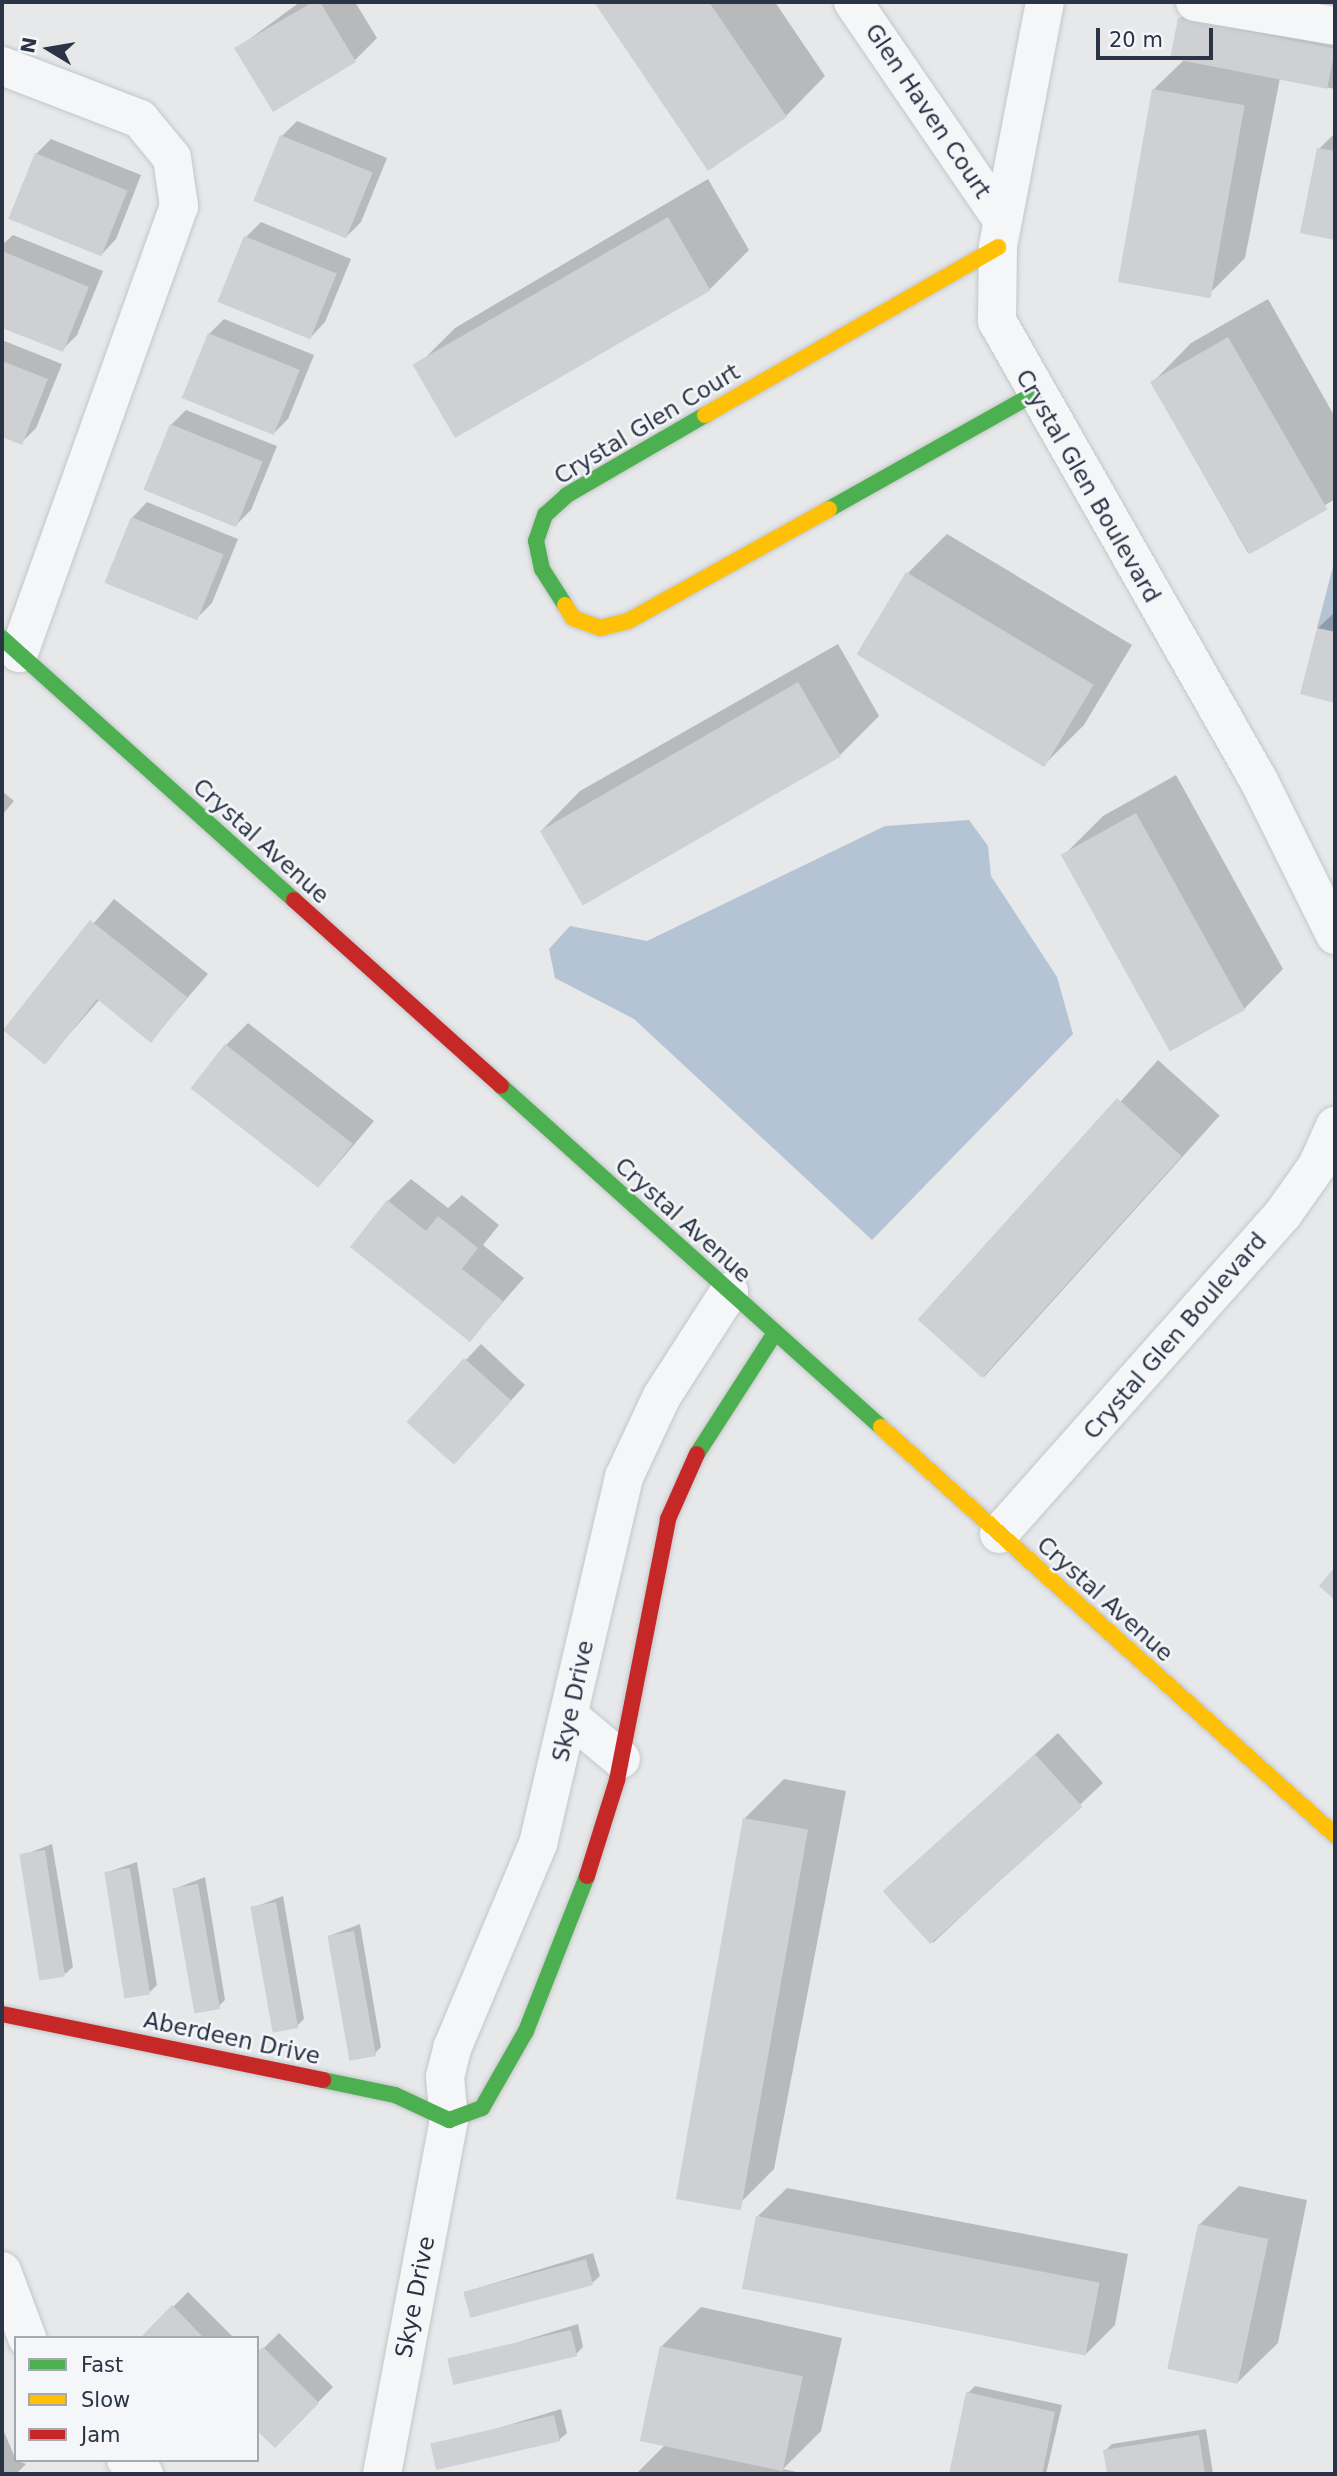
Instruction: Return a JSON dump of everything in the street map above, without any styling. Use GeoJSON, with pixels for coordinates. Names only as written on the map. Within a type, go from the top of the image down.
{"type":"FeatureCollection","features":[{"type":"Feature","properties":{"kind":"street","name":"Glen Haven Court"},"geometry":{"type":"LineString","coordinates":[[853,2],[1001,234]]}},
{"type":"Feature","properties":{"kind":"street"},"geometry":{"type":"LineString","coordinates":[[1195,2],[1335,26]]}},
{"type":"Feature","properties":{"kind":"street","name":"Crystal Glen Boulevard"},"geometry":{"type":"LineString","coordinates":[[1036,10],[1001,234],[997,321],[1034,394],[1331,909]]}},
{"type":"Feature","properties":{"kind":"street"},"geometry":{"type":"LineString","coordinates":[[2,66],[140,119],[172,158],[179,206],[10,646]]}},
{"type":"Feature","properties":{"kind":"street","name":"Crystal Glen Court"},"geometry":{"type":"LineString","coordinates":[[1001,234],[567,495],[545,515],[536,541],[542,569],[573,618],[600,628],[628,621],[1034,394]]}},
{"type":"Feature","properties":{"kind":"street","name":"Crystal Avenue"},"geometry":{"type":"LineString","coordinates":[[10,646],[1335,1835]]}},
{"type":"Feature","properties":{"kind":"street","name":"Crystal Glen Boulevard"},"geometry":{"type":"LineString","coordinates":[[999,1534],[1283,1214],[1326,1171],[1335,1126]]}},
{"type":"Feature","properties":{"kind":"street","name":"Skye Drive"},"geometry":{"type":"LineString","coordinates":[[382,2474],[449,2120],[445,2077],[453,2046],[538,1844],[570,1717],[624,1477],[662,1396],[729,1292]]}},
{"type":"Feature","properties":{"kind":"street"},"geometry":{"type":"LineString","coordinates":[[449,2120],[482,2108],[526,2031],[592,1866],[621,1759],[668,1519],[690,1464],[775,1334]]}},
{"type":"Feature","properties":{"kind":"street"},"geometry":{"type":"LineString","coordinates":[[570,1717],[621,1759]]}},
{"type":"Feature","properties":{"kind":"street","name":"Aberdeen Drive"},"geometry":{"type":"LineString","coordinates":[[3,2020],[395,2095],[449,2120]]}},
{"type":"Feature","properties":{"kind":"street"},"geometry":{"type":"LineString","coordinates":[[2,2271],[26,2336]]}},
{"type":"Feature","properties":{"kind":"street"},"geometry":{"type":"LineString","coordinates":[[129,2462],[144,2474]]}},
{"type":"Feature","properties":{"kind":"water"},"geometry":{"type":"Polygon","coordinates":[[[1335,559],[1335,632],[1317,628],[1335,559]]]}},
{"type":"Feature","properties":{"kind":"water"},"geometry":{"type":"Polygon","coordinates":[[[969,820],[988,846],[991,876],[1057,977],[1073,1034],[872,1240],[634,1019],[555,978],[549,949],[570,926],[647,941],[885,826],[969,820]]]}},
{"type":"Feature","properties":{"kind":"building"},"geometry":{"type":"Polygon","coordinates":[[[313,2],[320,2],[356,62],[273,112],[234,48],[313,2]]]}},
{"type":"Feature","properties":{"kind":"building"},"geometry":{"type":"Polygon","coordinates":[[[594,2],[709,2],[787,117],[708,171],[594,2]]]}},
{"type":"Feature","properties":{"kind":"building"},"geometry":{"type":"Polygon","coordinates":[[[1178,18],[1335,49],[1327,89],[1170,58],[1178,18]]]}},
{"type":"Feature","properties":{"kind":"building"},"geometry":{"type":"Polygon","coordinates":[[[1152,89],[1245,105],[1211,298],[1118,282],[1152,89]]]}},
{"type":"Feature","properties":{"kind":"building"},"geometry":{"type":"Polygon","coordinates":[[[280,135],[373,172],[346,238],[253,201],[280,135]]]}},
{"type":"Feature","properties":{"kind":"building"},"geometry":{"type":"Polygon","coordinates":[[[1317,148],[1335,151],[1335,240],[1300,233],[1317,148]]]}},
{"type":"Feature","properties":{"kind":"building"},"geometry":{"type":"Polygon","coordinates":[[[35,153],[128,190],[101,256],[8,219],[35,153]]]}},
{"type":"Feature","properties":{"kind":"building"},"geometry":{"type":"Polygon","coordinates":[[[668,217],[710,291],[455,438],[413,365],[668,217]]]}},
{"type":"Feature","properties":{"kind":"building"},"geometry":{"type":"Polygon","coordinates":[[[244,236],[337,273],[310,339],[217,302],[244,236]]]}},
{"type":"Feature","properties":{"kind":"building"},"geometry":{"type":"Polygon","coordinates":[[[2,251],[89,287],[63,352],[2,328],[2,251]]]}},
{"type":"Feature","properties":{"kind":"building"},"geometry":{"type":"Polygon","coordinates":[[[208,333],[300,370],[274,435],[182,398],[208,333]]]}},
{"type":"Feature","properties":{"kind":"building"},"geometry":{"type":"Polygon","coordinates":[[[1228,337],[1328,509],[1250,554],[1150,382],[1228,337]]]}},
{"type":"Feature","properties":{"kind":"building"},"geometry":{"type":"Polygon","coordinates":[[[2,361],[48,379],[22,445],[2,437],[2,361]]]}},
{"type":"Feature","properties":{"kind":"building"},"geometry":{"type":"Polygon","coordinates":[[[170,424],[263,461],[236,527],[143,490],[170,424]]]}},
{"type":"Feature","properties":{"kind":"building"},"geometry":{"type":"Polygon","coordinates":[[[131,517],[224,554],[197,620],[104,583],[131,517]]]}},
{"type":"Feature","properties":{"kind":"building"},"geometry":{"type":"Polygon","coordinates":[[[906,572],[1094,685],[1044,767],[857,654],[906,572]]]}},
{"type":"Feature","properties":{"kind":"building"},"geometry":{"type":"Polygon","coordinates":[[[1317,628],[1335,632],[1335,703],[1300,694],[1317,628]]]}},
{"type":"Feature","properties":{"kind":"building"},"geometry":{"type":"Polygon","coordinates":[[[798,682],[841,756],[583,905],[540,831],[798,682]]]}},
{"type":"Feature","properties":{"kind":"building"},"geometry":{"type":"Polygon","coordinates":[[[1136,813],[1245,1010],[1170,1051],[1061,855],[1136,813]]]}},
{"type":"Feature","properties":{"kind":"building"},"geometry":{"type":"Polygon","coordinates":[[[90,920],[187,997],[151,1043],[97,999],[45,1065],[3,1030],[90,920]]]}},
{"type":"Feature","properties":{"kind":"building"},"geometry":{"type":"Polygon","coordinates":[[[225,1044],[353,1144],[318,1188],[191,1088],[225,1044]]]}},
{"type":"Feature","properties":{"kind":"building"},"geometry":{"type":"Polygon","coordinates":[[[1117,1098],[1182,1156],[982,1378],[918,1319],[1117,1098]]]}},
{"type":"Feature","properties":{"kind":"building"},"geometry":{"type":"Polygon","coordinates":[[[387,1200],[426,1231],[438,1216],[478,1248],[462,1269],[503,1301],[470,1342],[350,1247],[387,1200]]]}},
{"type":"Feature","properties":{"kind":"building"},"geometry":{"type":"Polygon","coordinates":[[[464,1358],[512,1401],[454,1465],[406,1422],[464,1358]]]}},
{"type":"Feature","properties":{"kind":"building"},"geometry":{"type":"Polygon","coordinates":[[[1335,1567],[1335,1600],[1319,1586],[1335,1567]]]}},
{"type":"Feature","properties":{"kind":"building"},"geometry":{"type":"Polygon","coordinates":[[[1035,1754],[1083,1807],[930,1944],[883,1891],[1035,1754]]]}},
{"type":"Feature","properties":{"kind":"building"},"geometry":{"type":"Polygon","coordinates":[[[743,1818],[808,1829],[741,2211],[676,2199],[743,1818]]]}},
{"type":"Feature","properties":{"kind":"building"},"geometry":{"type":"Polygon","coordinates":[[[45,1850],[65,1976],[39,1980],[19,1854],[45,1850]]]}},
{"type":"Feature","properties":{"kind":"building"},"geometry":{"type":"Polygon","coordinates":[[[130,1868],[150,1994],[124,1998],[104,1872],[130,1868]]]}},
{"type":"Feature","properties":{"kind":"building"},"geometry":{"type":"Polygon","coordinates":[[[198,1884],[220,2009],[194,2014],[172,1889],[198,1884]]]}},
{"type":"Feature","properties":{"kind":"building"},"geometry":{"type":"Polygon","coordinates":[[[276,1902],[298,2028],[273,2033],[250,1907],[276,1902]]]}},
{"type":"Feature","properties":{"kind":"building"},"geometry":{"type":"Polygon","coordinates":[[[354,1931],[376,2056],[349,2061],[327,1936],[354,1931]]]}},
{"type":"Feature","properties":{"kind":"building"},"geometry":{"type":"Polygon","coordinates":[[[756,2216],[1100,2283],[1085,2355],[742,2289],[756,2216]]]}},
{"type":"Feature","properties":{"kind":"building"},"geometry":{"type":"Polygon","coordinates":[[[1198,2224],[1268,2239],[1238,2384],[1167,2369],[1198,2224]]]}},
{"type":"Feature","properties":{"kind":"building"},"geometry":{"type":"Polygon","coordinates":[[[586,2259],[593,2285],[470,2318],[463,2292],[586,2259]]]}},
{"type":"Feature","properties":{"kind":"building"},"geometry":{"type":"Polygon","coordinates":[[[172,2305],[202,2336],[142,2336],[172,2305]]]}},
{"type":"Feature","properties":{"kind":"building"},"geometry":{"type":"Polygon","coordinates":[[[571,2330],[577,2356],[453,2385],[447,2359],[571,2330]]]}},
{"type":"Feature","properties":{"kind":"building"},"geometry":{"type":"Polygon","coordinates":[[[660,2346],[803,2376],[783,2471],[640,2441],[660,2346]]]}},
{"type":"Feature","properties":{"kind":"building"},"geometry":{"type":"Polygon","coordinates":[[[263,2347],[319,2403],[275,2448],[259,2433],[259,2350],[263,2347]]]}},
{"type":"Feature","properties":{"kind":"building"},"geometry":{"type":"Polygon","coordinates":[[[966,2392],[1055,2412],[1042,2474],[949,2474],[966,2392]]]}},
{"type":"Feature","properties":{"kind":"building"},"geometry":{"type":"Polygon","coordinates":[[[554,2415],[560,2441],[436,2470],[430,2444],[554,2415]]]}},
{"type":"Feature","properties":{"kind":"building"},"geometry":{"type":"Polygon","coordinates":[[[1199,2435],[1205,2474],[1107,2474],[1103,2450],[1199,2435]]]}},
{"type":"Feature","properties":{"kind":"traffic: fast"},"geometry":{"type":"LineString","coordinates":[[829,509],[1034,394]]}},
{"type":"Feature","properties":{"kind":"traffic: fast"},"geometry":{"type":"LineString","coordinates":[[565,605],[542,569],[536,541],[545,515],[567,495],[705,415]]}},
{"type":"Feature","properties":{"kind":"traffic: fast"},"geometry":{"type":"LineString","coordinates":[[2,638],[294,900]]}},
{"type":"Feature","properties":{"kind":"traffic: fast"},"geometry":{"type":"LineString","coordinates":[[501,1086],[881,1427]]}},
{"type":"Feature","properties":{"kind":"traffic: fast"},"geometry":{"type":"LineString","coordinates":[[697,1454],[775,1333]]}},
{"type":"Feature","properties":{"kind":"traffic: fast"},"geometry":{"type":"LineString","coordinates":[[323,2080],[395,2095],[449,2120],[482,2108],[526,2031],[587,1876]]}},
{"type":"Feature","properties":{"kind":"traffic: slow"},"geometry":{"type":"LineString","coordinates":[[705,415],[998,247]]}},
{"type":"Feature","properties":{"kind":"traffic: slow"},"geometry":{"type":"LineString","coordinates":[[565,605],[573,618],[600,628],[628,621],[829,509]]}},
{"type":"Feature","properties":{"kind":"traffic: slow"},"geometry":{"type":"LineString","coordinates":[[881,1427],[1335,1835]]}},
{"type":"Feature","properties":{"kind":"traffic: jam"},"geometry":{"type":"LineString","coordinates":[[294,900],[501,1086]]}},
{"type":"Feature","properties":{"kind":"traffic: jam"},"geometry":{"type":"LineString","coordinates":[[587,1876],[617,1780],[668,1519],[697,1454]]}},
{"type":"Feature","properties":{"kind":"traffic: jam"},"geometry":{"type":"LineString","coordinates":[[2,2014],[323,2080]]}}]}
